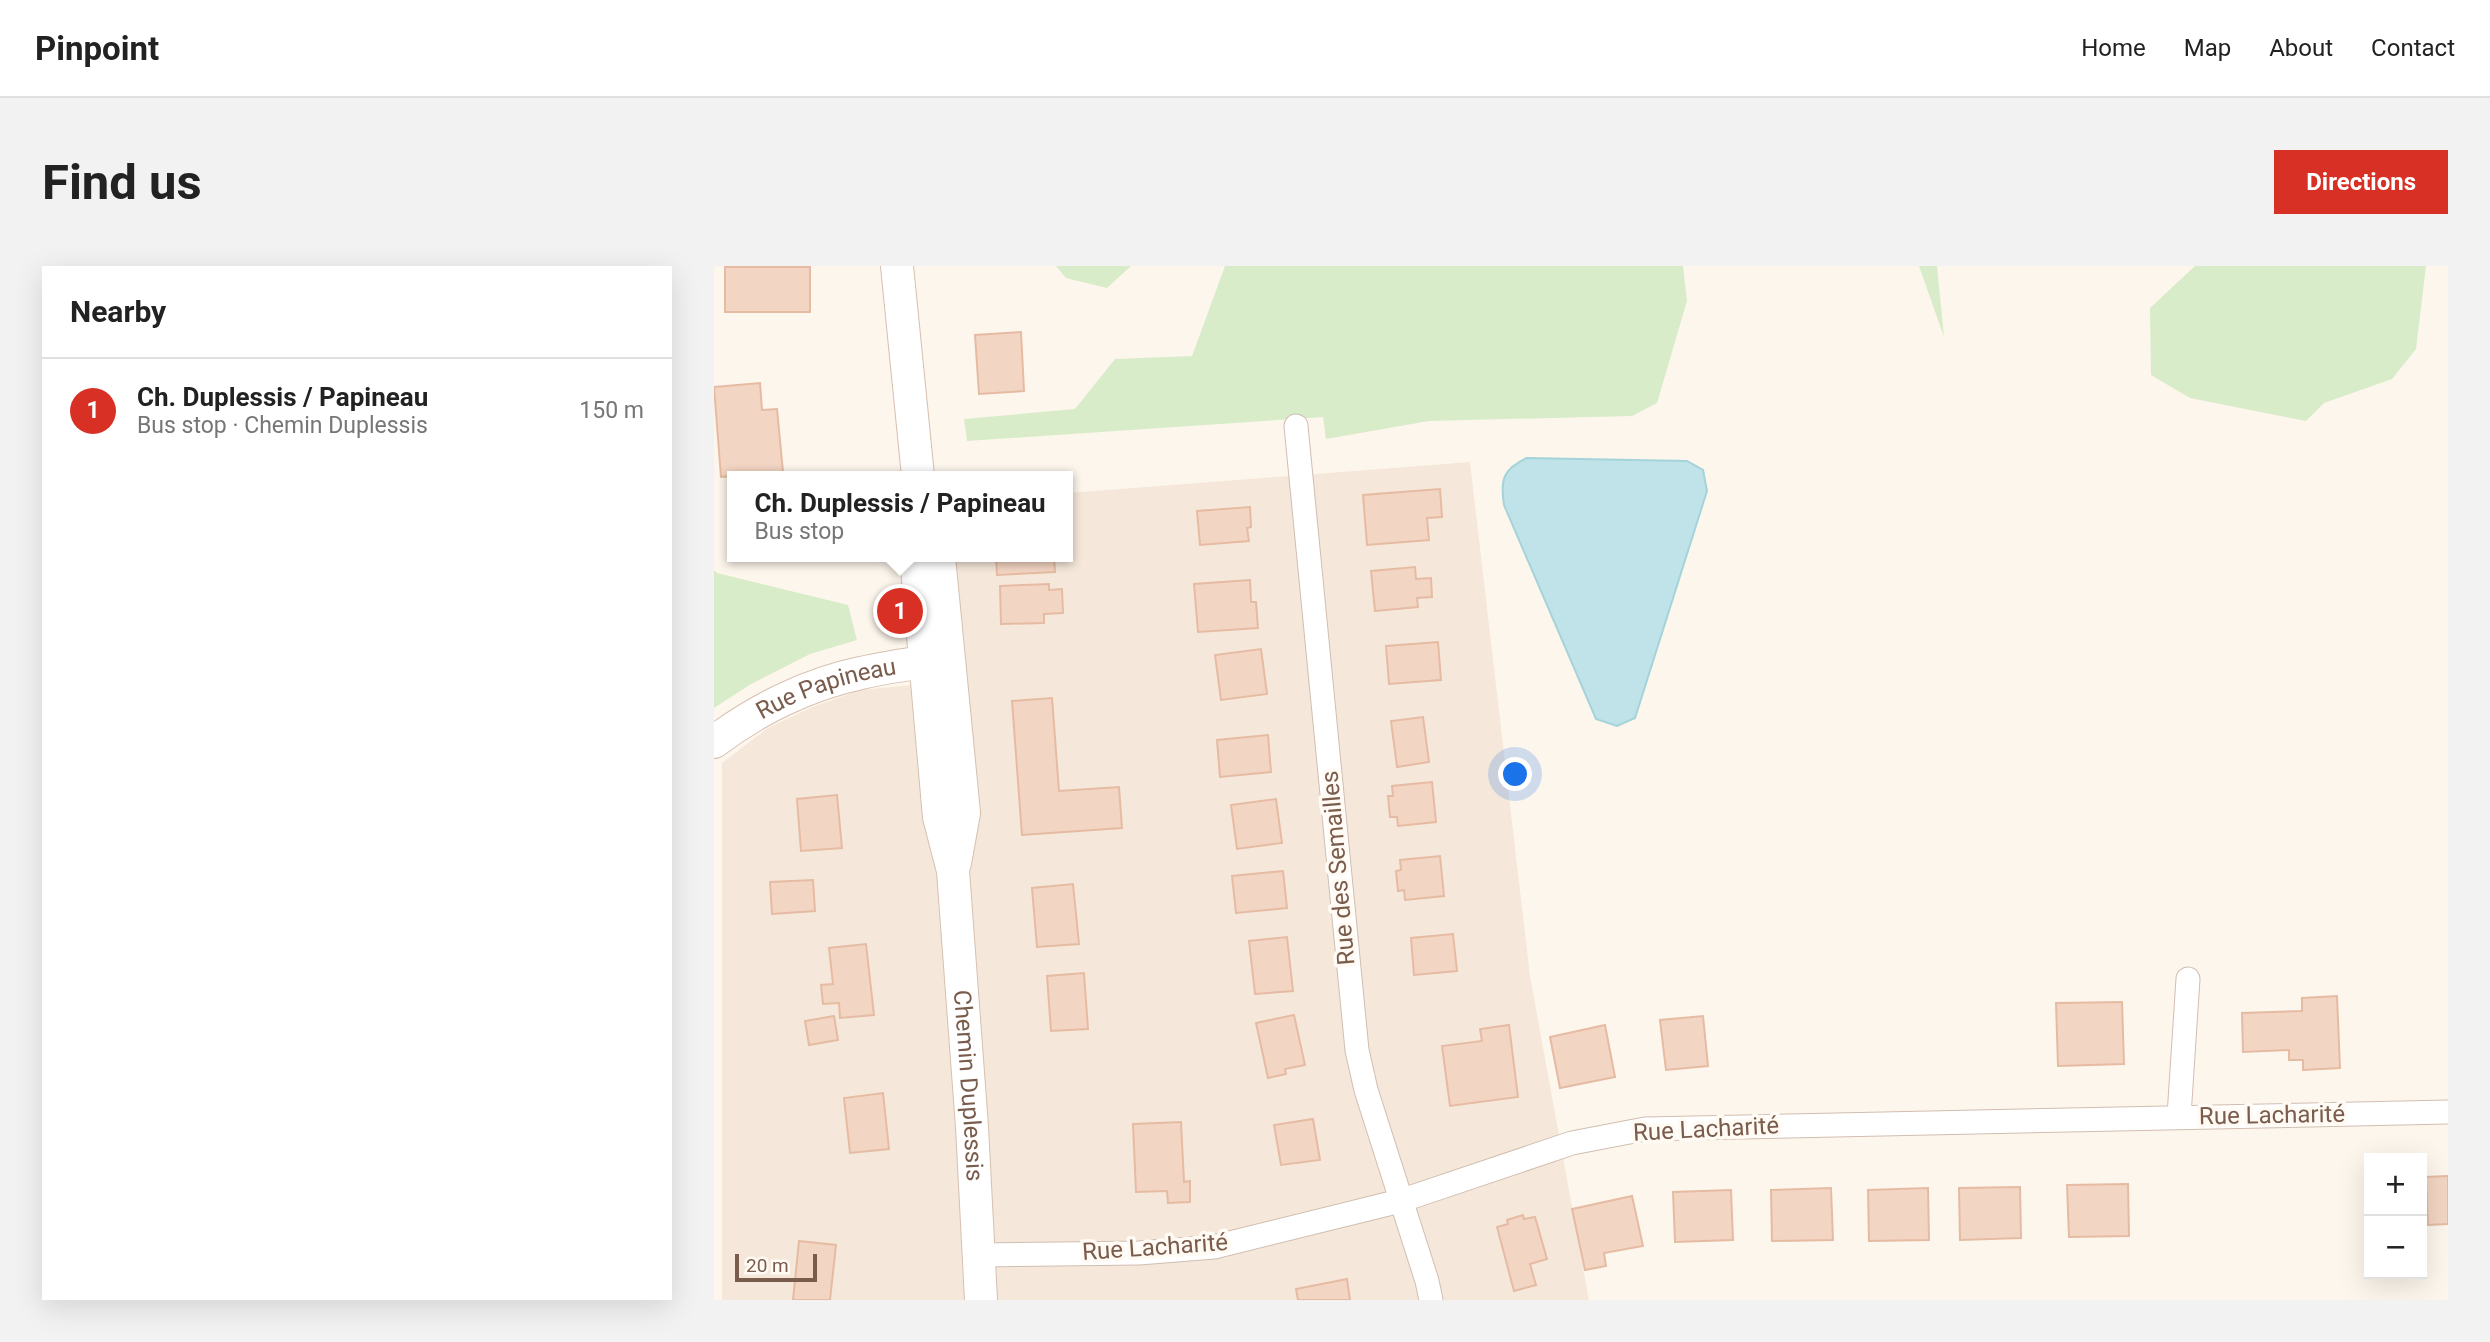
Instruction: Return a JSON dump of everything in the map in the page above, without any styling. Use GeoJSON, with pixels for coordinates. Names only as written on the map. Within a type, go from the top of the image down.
{"type":"FeatureCollection","features":[{"type":"Feature","properties":{"kind":"street"},"geometry":{"type":"LineString","coordinates":[[897,266],[918,471]]}},
{"type":"Feature","properties":{"kind":"street","name":"Rue des Semailles"},"geometry":{"type":"LineString","coordinates":[[1296,426],[1357,1050],[1366,1090],[1431,1300]]}},
{"type":"Feature","properties":{"kind":"street","name":"Chemin Duplessis"},"geometry":{"type":"LineString","coordinates":[[917,562],[964,813],[953,871],[981,1300]]}},
{"type":"Feature","properties":{"kind":"street","name":"Chemin Duplessis"},"geometry":{"type":"LineString","coordinates":[[937,661],[939,562]]}},
{"type":"Feature","properties":{"kind":"street","name":"Rue Papineau"},"geometry":{"type":"LineString","coordinates":[[714,742],[762,710],[795,695],[860,673],[937,661]]}},
{"type":"Feature","properties":{"kind":"street"},"geometry":{"type":"LineString","coordinates":[[2179,1116],[2188,979]]}},
{"type":"Feature","properties":{"kind":"street","name":"Rue Lacharité"},"geometry":{"type":"LineString","coordinates":[[980,1255],[1139,1253],[1214,1247],[1401,1201],[1572,1143],[1645,1129],[2448,1112]]}},
{"type":"Feature","properties":{"kind":"shaded area"},"geometry":{"type":"Polygon","coordinates":[[[1470,462],[1530,976],[1589,1300],[722,1300],[722,763],[768,728],[812,707],[860,690],[945,682],[934,562],[1073,562],[1073,493],[1470,462]]]}},
{"type":"Feature","properties":{"kind":"green space"},"geometry":{"type":"Polygon","coordinates":[[[1056,266],[1131,266],[1107,288],[1066,278],[1056,266]]]}},
{"type":"Feature","properties":{"kind":"green space"},"geometry":{"type":"Polygon","coordinates":[[[1225,266],[1683,266],[1687,301],[1657,403],[1632,416],[1429,421],[1326,439],[1323,417],[967,441],[964,419],[1075,409],[1115,359],[1192,356],[1225,266]]]}},
{"type":"Feature","properties":{"kind":"green space"},"geometry":{"type":"Polygon","coordinates":[[[1919,266],[1937,266],[1944,337],[1919,266]]]}},
{"type":"Feature","properties":{"kind":"green space"},"geometry":{"type":"Polygon","coordinates":[[[2195,266],[2426,266],[2416,349],[2392,379],[2324,403],[2306,421],[2190,398],[2151,375],[2150,308],[2195,266]]]}},
{"type":"Feature","properties":{"kind":"green space"},"geometry":{"type":"Polygon","coordinates":[[[714,570],[717,573],[848,605],[857,640],[810,654],[751,684],[714,708],[714,570]]]}},
{"type":"Feature","properties":{"kind":"water"},"geometry":{"type":"Polygon","coordinates":[[[1527,458],[1687,461],[1703,470],[1707,491],[1635,718],[1617,726],[1596,719],[1504,505],[1505,476],[1513,466],[1527,458]]]}},
{"type":"Feature","properties":{"kind":"building"},"geometry":{"type":"Polygon","coordinates":[[[725,267],[810,267],[810,312],[725,312],[725,267]]]}},
{"type":"Feature","properties":{"kind":"building"},"geometry":{"type":"Polygon","coordinates":[[[1021,332],[1024,391],[979,394],[975,335],[1021,332]]]}},
{"type":"Feature","properties":{"kind":"building"},"geometry":{"type":"Polygon","coordinates":[[[760,383],[762,410],[777,409],[783,471],[727,471],[727,477],[721,477],[714,387],[760,383]]]}},
{"type":"Feature","properties":{"kind":"building"},"geometry":{"type":"Polygon","coordinates":[[[1440,489],[1442,517],[1427,518],[1429,540],[1367,545],[1363,495],[1440,489]]]}},
{"type":"Feature","properties":{"kind":"building"},"geometry":{"type":"Polygon","coordinates":[[[1250,507],[1251,527],[1247,528],[1249,541],[1200,545],[1197,511],[1250,507]]]}},
{"type":"Feature","properties":{"kind":"building"},"geometry":{"type":"Polygon","coordinates":[[[996,562],[1054,562],[1055,572],[997,575],[996,562]]]}},
{"type":"Feature","properties":{"kind":"building"},"geometry":{"type":"Polygon","coordinates":[[[1415,567],[1416,579],[1431,578],[1432,597],[1417,598],[1418,607],[1375,611],[1371,571],[1415,567]]]}},
{"type":"Feature","properties":{"kind":"building"},"geometry":{"type":"Polygon","coordinates":[[[1250,580],[1251,602],[1256,602],[1258,628],[1198,632],[1194,584],[1250,580]]]}},
{"type":"Feature","properties":{"kind":"building"},"geometry":{"type":"Polygon","coordinates":[[[1049,584],[1049,590],[1062,589],[1063,613],[1044,614],[1044,623],[1001,624],[1000,586],[1049,584]]]}},
{"type":"Feature","properties":{"kind":"building"},"geometry":{"type":"Polygon","coordinates":[[[1438,642],[1441,680],[1389,684],[1386,646],[1438,642]]]}},
{"type":"Feature","properties":{"kind":"building"},"geometry":{"type":"Polygon","coordinates":[[[1261,649],[1267,694],[1221,700],[1215,655],[1261,649]]]}},
{"type":"Feature","properties":{"kind":"building"},"geometry":{"type":"Polygon","coordinates":[[[1052,698],[1059,791],[1119,787],[1122,828],[1022,835],[1012,701],[1052,698]]]}},
{"type":"Feature","properties":{"kind":"building"},"geometry":{"type":"Polygon","coordinates":[[[1423,717],[1429,762],[1397,767],[1391,721],[1423,717]]]}},
{"type":"Feature","properties":{"kind":"building"},"geometry":{"type":"Polygon","coordinates":[[[1268,735],[1271,772],[1220,777],[1217,740],[1268,735]]]}},
{"type":"Feature","properties":{"kind":"building"},"geometry":{"type":"Polygon","coordinates":[[[1432,782],[1436,822],[1398,826],[1397,817],[1390,817],[1388,796],[1393,796],[1392,786],[1432,782]]]}},
{"type":"Feature","properties":{"kind":"building"},"geometry":{"type":"Polygon","coordinates":[[[837,795],[842,848],[801,851],[797,799],[837,795]]]}},
{"type":"Feature","properties":{"kind":"building"},"geometry":{"type":"Polygon","coordinates":[[[1276,799],[1282,843],[1237,849],[1231,805],[1276,799]]]}},
{"type":"Feature","properties":{"kind":"building"},"geometry":{"type":"Polygon","coordinates":[[[1440,856],[1444,896],[1405,900],[1404,890],[1398,891],[1396,871],[1401,870],[1400,860],[1440,856]]]}},
{"type":"Feature","properties":{"kind":"building"},"geometry":{"type":"Polygon","coordinates":[[[1283,871],[1287,908],[1236,913],[1232,876],[1283,871]]]}},
{"type":"Feature","properties":{"kind":"building"},"geometry":{"type":"Polygon","coordinates":[[[813,880],[815,911],[772,914],[770,882],[813,880]]]}},
{"type":"Feature","properties":{"kind":"building"},"geometry":{"type":"Polygon","coordinates":[[[1073,884],[1079,944],[1037,947],[1032,888],[1073,884]]]}},
{"type":"Feature","properties":{"kind":"building"},"geometry":{"type":"Polygon","coordinates":[[[1453,934],[1457,971],[1414,975],[1411,938],[1453,934]]]}},
{"type":"Feature","properties":{"kind":"building"},"geometry":{"type":"Polygon","coordinates":[[[1287,937],[1293,991],[1255,994],[1249,941],[1287,937]]]}},
{"type":"Feature","properties":{"kind":"building"},"geometry":{"type":"Polygon","coordinates":[[[866,944],[874,1015],[840,1018],[839,1003],[823,1004],[821,985],[833,984],[829,948],[866,944]]]}},
{"type":"Feature","properties":{"kind":"building"},"geometry":{"type":"Polygon","coordinates":[[[1084,973],[1088,1029],[1051,1031],[1047,976],[1084,973]]]}},
{"type":"Feature","properties":{"kind":"building"},"geometry":{"type":"Polygon","coordinates":[[[2337,996],[2340,1068],[2303,1070],[2303,1060],[2289,1060],[2289,1050],[2243,1052],[2242,1013],[2302,1011],[2302,998],[2337,996]]]}},
{"type":"Feature","properties":{"kind":"building"},"geometry":{"type":"Polygon","coordinates":[[[2122,1002],[2124,1064],[2058,1066],[2056,1003],[2122,1002]]]}},
{"type":"Feature","properties":{"kind":"building"},"geometry":{"type":"Polygon","coordinates":[[[1294,1015],[1305,1065],[1285,1069],[1286,1074],[1268,1078],[1256,1023],[1294,1015]]]}},
{"type":"Feature","properties":{"kind":"building"},"geometry":{"type":"Polygon","coordinates":[[[834,1016],[838,1040],[809,1045],[805,1021],[834,1016]]]}},
{"type":"Feature","properties":{"kind":"building"},"geometry":{"type":"Polygon","coordinates":[[[1703,1016],[1708,1066],[1666,1070],[1660,1020],[1703,1016]]]}},
{"type":"Feature","properties":{"kind":"building"},"geometry":{"type":"Polygon","coordinates":[[[1509,1025],[1518,1097],[1450,1106],[1442,1046],[1482,1041],[1480,1029],[1509,1025]]]}},
{"type":"Feature","properties":{"kind":"building"},"geometry":{"type":"Polygon","coordinates":[[[1605,1025],[1615,1077],[1560,1088],[1550,1037],[1605,1025]]]}},
{"type":"Feature","properties":{"kind":"building"},"geometry":{"type":"Polygon","coordinates":[[[883,1093],[889,1149],[850,1153],[844,1098],[883,1093]]]}},
{"type":"Feature","properties":{"kind":"building"},"geometry":{"type":"Polygon","coordinates":[[[1313,1119],[1320,1160],[1281,1165],[1274,1125],[1313,1119]]]}},
{"type":"Feature","properties":{"kind":"building"},"geometry":{"type":"Polygon","coordinates":[[[1181,1122],[1184,1182],[1190,1181],[1190,1202],[1168,1203],[1167,1191],[1136,1192],[1133,1124],[1181,1122]]]}},
{"type":"Feature","properties":{"kind":"building"},"geometry":{"type":"Polygon","coordinates":[[[2448,1176],[2448,1224],[2428,1225],[2427,1177],[2448,1176]]]}},
{"type":"Feature","properties":{"kind":"building"},"geometry":{"type":"Polygon","coordinates":[[[2128,1184],[2129,1236],[2069,1237],[2067,1185],[2128,1184]]]}},
{"type":"Feature","properties":{"kind":"building"},"geometry":{"type":"Polygon","coordinates":[[[2020,1187],[2021,1238],[1960,1240],[1959,1188],[2020,1187]]]}},
{"type":"Feature","properties":{"kind":"building"},"geometry":{"type":"Polygon","coordinates":[[[1831,1188],[1833,1240],[1772,1241],[1771,1190],[1831,1188]]]}},
{"type":"Feature","properties":{"kind":"building"},"geometry":{"type":"Polygon","coordinates":[[[1928,1188],[1929,1240],[1869,1241],[1868,1190],[1928,1188]]]}},
{"type":"Feature","properties":{"kind":"building"},"geometry":{"type":"Polygon","coordinates":[[[1731,1190],[1733,1240],[1675,1242],[1673,1192],[1731,1190]]]}},
{"type":"Feature","properties":{"kind":"building"},"geometry":{"type":"Polygon","coordinates":[[[1632,1196],[1643,1246],[1604,1253],[1606,1266],[1585,1270],[1572,1209],[1632,1196]]]}},
{"type":"Feature","properties":{"kind":"building"},"geometry":{"type":"Polygon","coordinates":[[[1523,1215],[1524,1219],[1535,1217],[1547,1259],[1530,1264],[1536,1285],[1514,1291],[1497,1227],[1508,1224],[1507,1220],[1523,1215]]]}},
{"type":"Feature","properties":{"kind":"building"},"geometry":{"type":"Polygon","coordinates":[[[799,1241],[836,1245],[830,1300],[793,1300],[799,1241]]]}},
{"type":"Feature","properties":{"kind":"building"},"geometry":{"type":"Polygon","coordinates":[[[1347,1279],[1350,1300],[1298,1300],[1296,1289],[1347,1279]]]}},
{"type":"Feature","properties":{"kind":"place","name":"Ch. Duplessis / Papineau"},"geometry":{"type":"Point","coordinates":[900,611]}}]}
